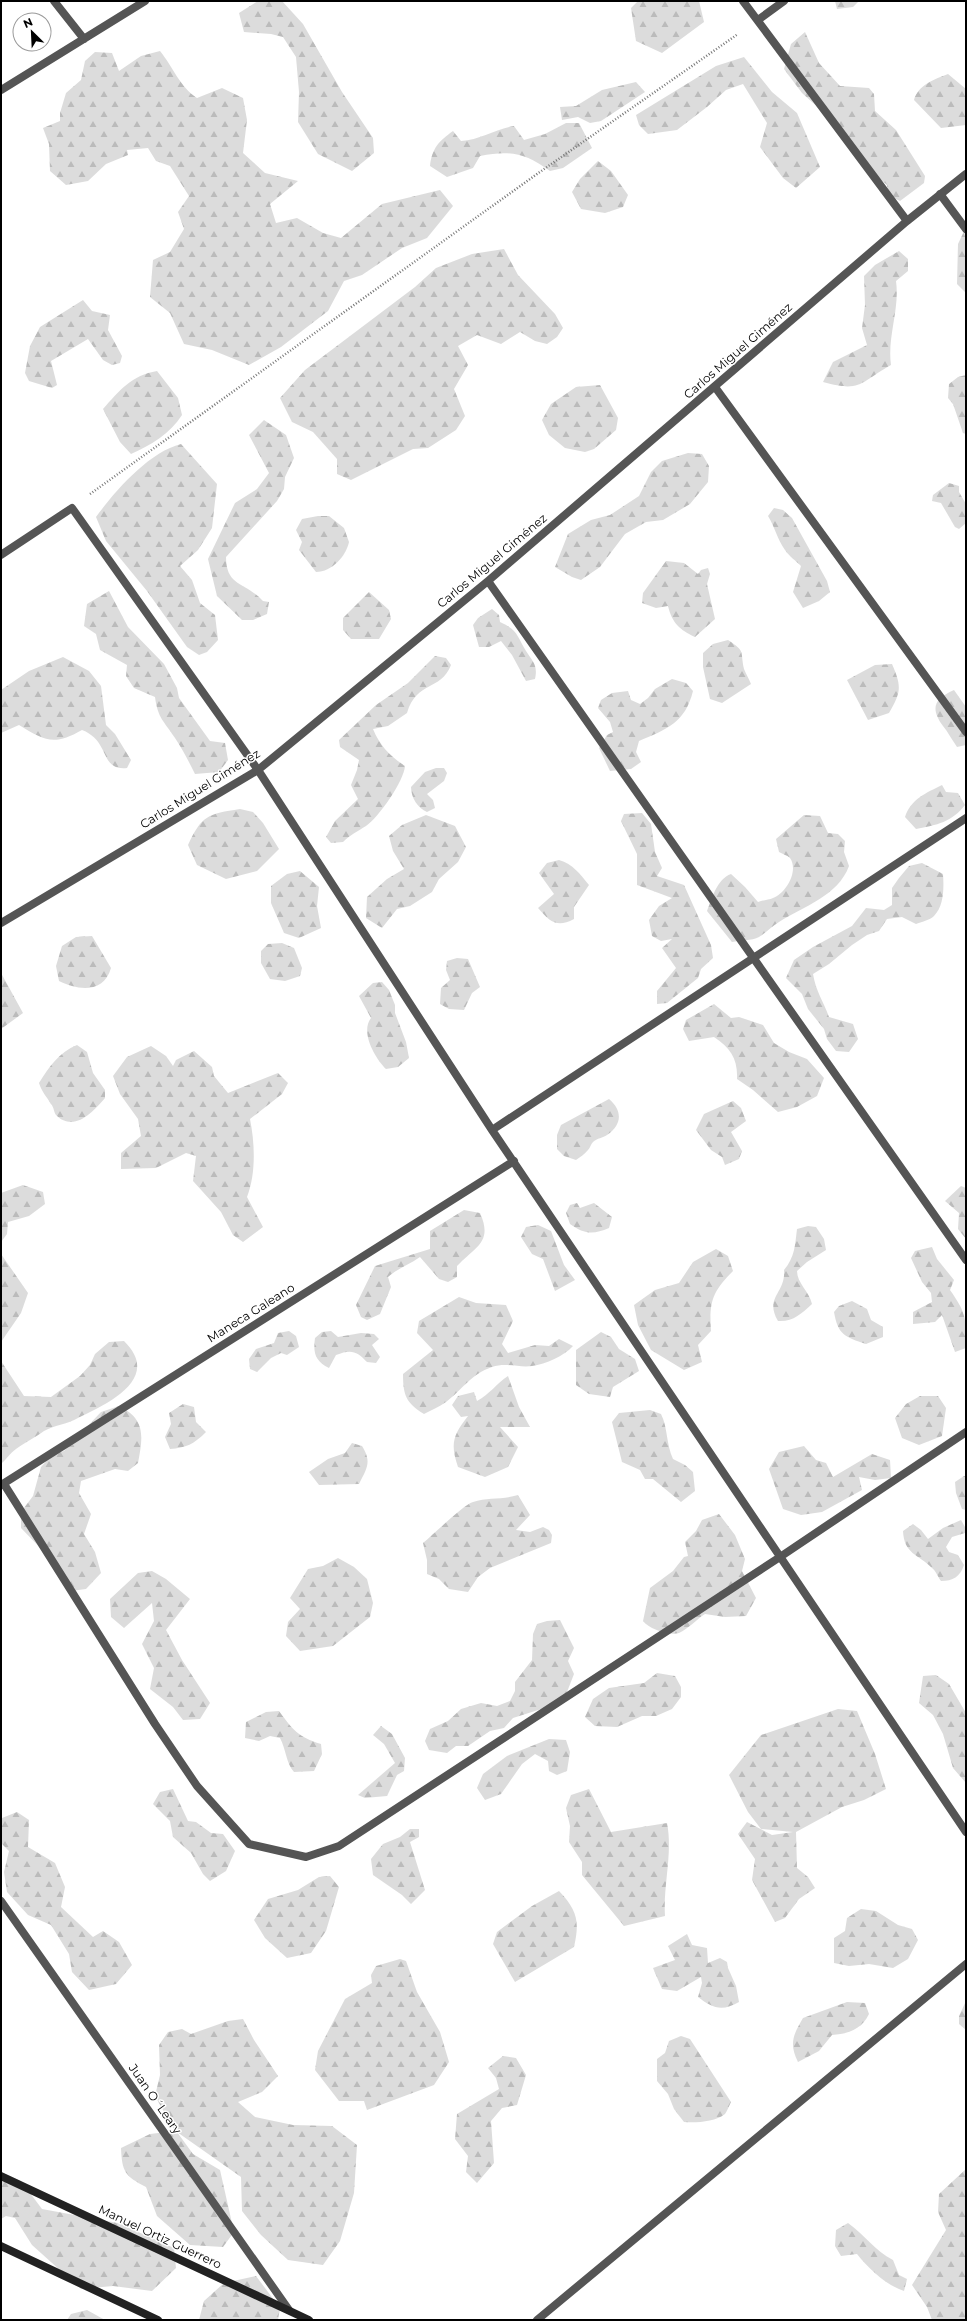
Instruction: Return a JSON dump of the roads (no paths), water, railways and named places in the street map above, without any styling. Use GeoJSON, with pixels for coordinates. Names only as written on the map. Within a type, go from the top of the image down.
{"type":"FeatureCollection","features":[{"type":"Feature","properties":{"kind":"street"},"geometry":{"type":"LineString","coordinates":[[54,1],[84,39]]}},
{"type":"Feature","properties":{"kind":"street"},"geometry":{"type":"LineString","coordinates":[[1,90],[145,1]]}},
{"type":"Feature","properties":{"kind":"street"},"geometry":{"type":"LineString","coordinates":[[744,1],[907,221]]}},
{"type":"Feature","properties":{"kind":"street"},"geometry":{"type":"LineString","coordinates":[[758,20],[784,1]]}},
{"type":"Feature","properties":{"kind":"street","name":"Carlos Miguel Giménez"},"geometry":{"type":"LineString","coordinates":[[1,923],[258,770],[488,581],[907,221],[966,174]]}},
{"type":"Feature","properties":{"kind":"street"},"geometry":{"type":"LineString","coordinates":[[940,194],[966,229]]}},
{"type":"Feature","properties":{"kind":"street"},"geometry":{"type":"LineString","coordinates":[[715,387],[966,732]]}},
{"type":"Feature","properties":{"kind":"street"},"geometry":{"type":"LineString","coordinates":[[1,556],[72,508],[258,770],[492,1130],[966,1832]]}},
{"type":"Feature","properties":{"kind":"street"},"geometry":{"type":"LineString","coordinates":[[488,581],[966,1260]]}},
{"type":"Feature","properties":{"kind":"street"},"geometry":{"type":"LineString","coordinates":[[492,1130],[754,959],[966,818]]}},
{"type":"Feature","properties":{"kind":"street","name":"Maneca Galeano"},"geometry":{"type":"LineString","coordinates":[[2,1484],[514,1162]]}},
{"type":"Feature","properties":{"kind":"street"},"geometry":{"type":"LineString","coordinates":[[2,1484],[155,1724],[197,1786],[248,1844],[306,1857],[339,1846],[780,1557],[966,1432]]}},
{"type":"Feature","properties":{"kind":"street","name":"Juan O´Leary"},"geometry":{"type":"LineString","coordinates":[[1,1901],[289,2310]]}},
{"type":"Feature","properties":{"kind":"street"},"geometry":{"type":"LineString","coordinates":[[537,2320],[966,1964]]}},
{"type":"Feature","properties":{"kind":"street","name":"Manuel Ortiz Guerrero"},"geometry":{"type":"LineString","coordinates":[[1,2176],[310,2320]]}},
{"type":"Feature","properties":{"kind":"street"},"geometry":{"type":"LineString","coordinates":[[1,2246],[158,2320]]}}]}
